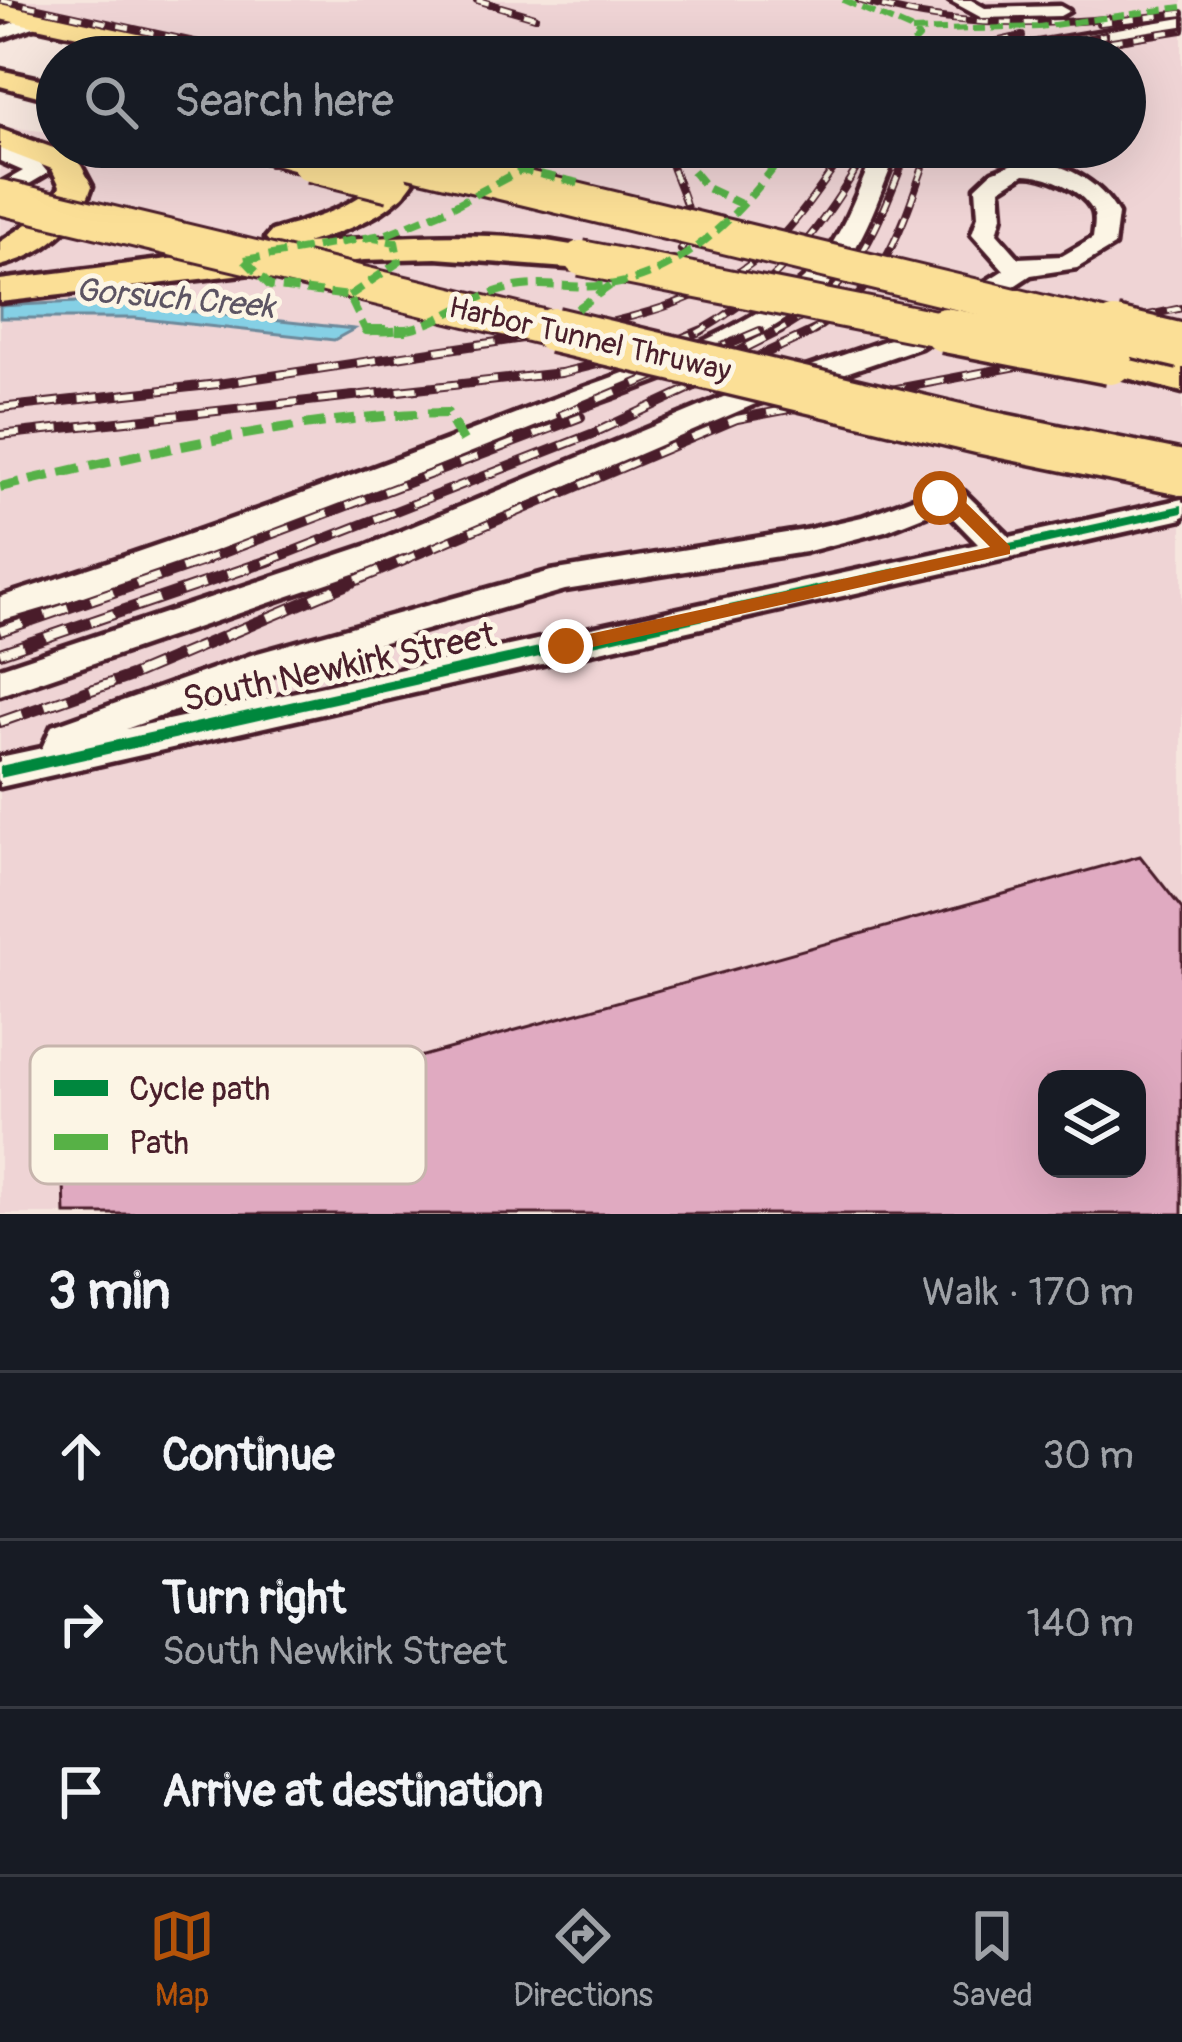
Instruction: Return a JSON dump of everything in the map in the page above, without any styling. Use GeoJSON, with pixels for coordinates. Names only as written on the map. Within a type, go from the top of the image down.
{"type":"FeatureCollection","features":[{"type":"Feature","properties":{"kind":"highway"},"geometry":{"type":"LineString","coordinates":[[0,11],[112,36]]}},
{"type":"Feature","properties":{"kind":"highway"},"geometry":{"type":"LineString","coordinates":[[0,50],[29,52]]}},
{"type":"Feature","properties":{"kind":"highway"},"geometry":{"type":"LineString","coordinates":[[0,50],[36,64]]}},
{"type":"Feature","properties":{"kind":"highway"},"geometry":{"type":"LineString","coordinates":[[0,64],[36,69]]}},
{"type":"Feature","properties":{"kind":"highway"},"geometry":{"type":"LineString","coordinates":[[0,78],[36,87]]}},
{"type":"Feature","properties":{"kind":"highway"},"geometry":{"type":"LineString","coordinates":[[0,89],[36,98]]}},
{"type":"Feature","properties":{"kind":"highway"},"geometry":{"type":"LineString","coordinates":[[0,118],[36,142]]}},
{"type":"Feature","properties":{"kind":"highway"},"geometry":{"type":"LineString","coordinates":[[0,138],[36,149]]}},
{"type":"Feature","properties":{"kind":"highway"},"geometry":{"type":"LineString","coordinates":[[0,255],[55,223],[68,210],[67,168]]}},
{"type":"Feature","properties":{"kind":"highway"},"geometry":{"type":"LineString","coordinates":[[326,168],[1182,380]]}},
{"type":"Feature","properties":{"kind":"highway"},"geometry":{"type":"LineString","coordinates":[[0,287],[276,240],[359,209],[397,182],[407,168]]}},
{"type":"Feature","properties":{"kind":"highway"},"geometry":{"type":"LineString","coordinates":[[444,168],[1182,345]]}},
{"type":"Feature","properties":{"kind":"highway"},"geometry":{"type":"LineString","coordinates":[[555,168],[597,184],[1182,345]]}},
{"type":"Feature","properties":{"kind":"highway","name":"Harbor Tunnel Thruway"},"geometry":{"type":"LineString","coordinates":[[0,192],[910,399],[1182,455]]}},
{"type":"Feature","properties":{"kind":"highway","name":"Harbor Tunnel Thruway"},"geometry":{"type":"LineString","coordinates":[[0,192],[914,416],[1182,473]]}},
{"type":"Feature","properties":{"kind":"highway"},"geometry":{"type":"LineString","coordinates":[[0,287],[356,250],[507,248],[581,258],[1122,364]]}},
{"type":"Feature","properties":{"kind":"street"},"geometry":{"type":"LineString","coordinates":[[958,0],[982,13],[1060,11]]}},
{"type":"Feature","properties":{"kind":"street"},"geometry":{"type":"LineString","coordinates":[[0,33],[36,20]]}},
{"type":"Feature","properties":{"kind":"street"},"geometry":{"type":"LineString","coordinates":[[1107,36],[1182,23]]}},
{"type":"Feature","properties":{"kind":"street"},"geometry":{"type":"LineString","coordinates":[[0,154],[26,161],[37,173],[0,192]]}},
{"type":"Feature","properties":{"kind":"street"},"geometry":{"type":"LineString","coordinates":[[0,609],[343,493],[745,328],[797,297],[827,271],[843,248],[879,168]]}},
{"type":"Feature","properties":{"kind":"street"},"geometry":{"type":"LineString","coordinates":[[1030,168],[1003,172],[988,188],[990,216],[984,234],[1010,263],[1024,268],[1068,263],[1105,241],[1105,211],[1064,174],[1049,168]]}},
{"type":"Feature","properties":{"kind":"street"},"geometry":{"type":"LineString","coordinates":[[0,682],[380,553],[743,399],[911,341],[1024,268]]}},
{"type":"Feature","properties":{"kind":"street"},"geometry":{"type":"LineString","coordinates":[[58,759],[66,736],[92,725],[267,663],[563,579],[805,541],[873,524],[940,498],[952,499],[1004,550]]}},
{"type":"Feature","properties":{"kind":"street","name":"South Newkirk Street"},"geometry":{"type":"LineString","coordinates":[[0,772],[1182,509]]}},
{"type":"Feature","properties":{"kind":"shaded area"},"geometry":{"type":"Polygon","coordinates":[[[0,0],[1182,0],[1182,1214],[0,1214],[0,126],[36,130],[36,168],[270,168],[295,173],[304,168],[1146,168],[1146,36],[82,36],[0,15],[0,0]]]}},
{"type":"Feature","properties":{"kind":"water","name":"Gorsuch Creek"},"geometry":{"type":"Polygon","coordinates":[[[96,301],[354,329],[334,340],[135,318],[0,318],[0,306],[96,301]]]}},
{"type":"Feature","properties":{"kind":"building"},"geometry":{"type":"Polygon","coordinates":[[[1140,856],[1182,909],[1182,1214],[65,1214],[64,1184],[426,1184],[426,1055],[1140,856]]]}},
{"type":"Feature","properties":{"kind":"railway"},"geometry":{"type":"LineString","coordinates":[[1,0],[166,36]]}},
{"type":"Feature","properties":{"kind":"railway"},"geometry":{"type":"LineString","coordinates":[[477,0],[535,17]]}},
{"type":"Feature","properties":{"kind":"railway"},"geometry":{"type":"LineString","coordinates":[[859,0],[922,15],[986,22],[1115,18]]}},
{"type":"Feature","properties":{"kind":"railway"},"geometry":{"type":"LineString","coordinates":[[1099,23],[1182,13]]}},
{"type":"Feature","properties":{"kind":"railway"},"geometry":{"type":"LineString","coordinates":[[1144,36],[1182,30]]}},
{"type":"Feature","properties":{"kind":"railway"},"geometry":{"type":"LineString","coordinates":[[1100,36],[1105,35]]}},
{"type":"Feature","properties":{"kind":"railway"},"geometry":{"type":"LineString","coordinates":[[673,168],[688,212],[681,250]]}},
{"type":"Feature","properties":{"kind":"railway"},"geometry":{"type":"LineString","coordinates":[[568,331],[674,304],[727,279],[785,233],[834,168]]}},
{"type":"Feature","properties":{"kind":"railway"},"geometry":{"type":"LineString","coordinates":[[702,330],[775,275],[835,203],[856,168]]}},
{"type":"Feature","properties":{"kind":"railway"},"geometry":{"type":"LineString","coordinates":[[775,333],[803,316],[845,277],[874,230],[901,168]]}},
{"type":"Feature","properties":{"kind":"railway"},"geometry":{"type":"LineString","coordinates":[[813,331],[837,315],[875,274],[900,229],[922,168]]}},
{"type":"Feature","properties":{"kind":"railway"},"geometry":{"type":"LineString","coordinates":[[1121,321],[1182,308]]}},
{"type":"Feature","properties":{"kind":"railway"},"geometry":{"type":"LineString","coordinates":[[568,331],[576,330]]}},
{"type":"Feature","properties":{"kind":"railway"},"geometry":{"type":"LineString","coordinates":[[0,435],[561,373],[651,351],[702,330]]}},
{"type":"Feature","properties":{"kind":"railway"},"geometry":{"type":"LineString","coordinates":[[697,333],[702,330]]}},
{"type":"Feature","properties":{"kind":"railway"},"geometry":{"type":"LineString","coordinates":[[775,333],[781,330]]}},
{"type":"Feature","properties":{"kind":"railway"},"geometry":{"type":"LineString","coordinates":[[0,408],[218,384],[568,331]]}},
{"type":"Feature","properties":{"kind":"railway"},"geometry":{"type":"LineString","coordinates":[[560,333],[568,331]]}},
{"type":"Feature","properties":{"kind":"railway"},"geometry":{"type":"LineString","coordinates":[[561,415],[760,331]]}},
{"type":"Feature","properties":{"kind":"railway"},"geometry":{"type":"LineString","coordinates":[[268,561],[594,433],[813,331]]}},
{"type":"Feature","properties":{"kind":"railway"},"geometry":{"type":"LineString","coordinates":[[810,333],[813,331]]}},
{"type":"Feature","properties":{"kind":"railway"},"geometry":{"type":"LineString","coordinates":[[747,347],[775,333]]}},
{"type":"Feature","properties":{"kind":"railway"},"geometry":{"type":"LineString","coordinates":[[397,563],[737,419],[1182,335]]}},
{"type":"Feature","properties":{"kind":"railway"},"geometry":{"type":"LineString","coordinates":[[197,563],[581,417]]}},
{"type":"Feature","properties":{"kind":"railway"},"geometry":{"type":"LineString","coordinates":[[0,631],[206,560]]}},
{"type":"Feature","properties":{"kind":"railway"},"geometry":{"type":"LineString","coordinates":[[0,722],[131,676],[404,560]]}},
{"type":"Feature","properties":{"kind":"railway"},"geometry":{"type":"LineString","coordinates":[[0,653],[268,561]]}},
{"type":"Feature","properties":{"kind":"railway"},"geometry":{"type":"LineString","coordinates":[[263,563],[268,561]]}},
{"type":"Feature","properties":{"kind":"marked path"},"geometry":{"type":"LineString","coordinates":[[843,0],[917,36]]}},
{"type":"Feature","properties":{"kind":"marked path"},"geometry":{"type":"LineString","coordinates":[[912,31],[1039,27],[1182,7]]}},
{"type":"Feature","properties":{"kind":"marked path"},"geometry":{"type":"LineString","coordinates":[[692,168],[707,188],[743,205]]}},
{"type":"Feature","properties":{"kind":"marked path"},"geometry":{"type":"LineString","coordinates":[[245,260],[270,286],[349,296],[366,331],[412,329],[445,319],[504,289],[604,286],[657,271],[708,236],[774,168]]}},
{"type":"Feature","properties":{"kind":"marked path"},"geometry":{"type":"LineString","coordinates":[[245,260],[387,234],[446,210],[521,170],[584,184]]}},
{"type":"Feature","properties":{"kind":"marked path"},"geometry":{"type":"LineString","coordinates":[[349,296],[399,262],[395,242],[374,238]]}},
{"type":"Feature","properties":{"kind":"marked path"},"geometry":{"type":"LineString","coordinates":[[577,309],[611,285]]}},
{"type":"Feature","properties":{"kind":"marked path"},"geometry":{"type":"LineString","coordinates":[[0,487],[171,447],[399,414],[447,413],[465,444]]}},
{"type":"Feature","properties":{"kind":"cycle path"},"geometry":{"type":"LineString","coordinates":[[0,772],[1182,509]]}},
{"type":"Feature","properties":{"kind":"route"},"geometry":{"type":"LineString","coordinates":[[566,646],[1004,550],[952,499],[940,498]]}}]}
